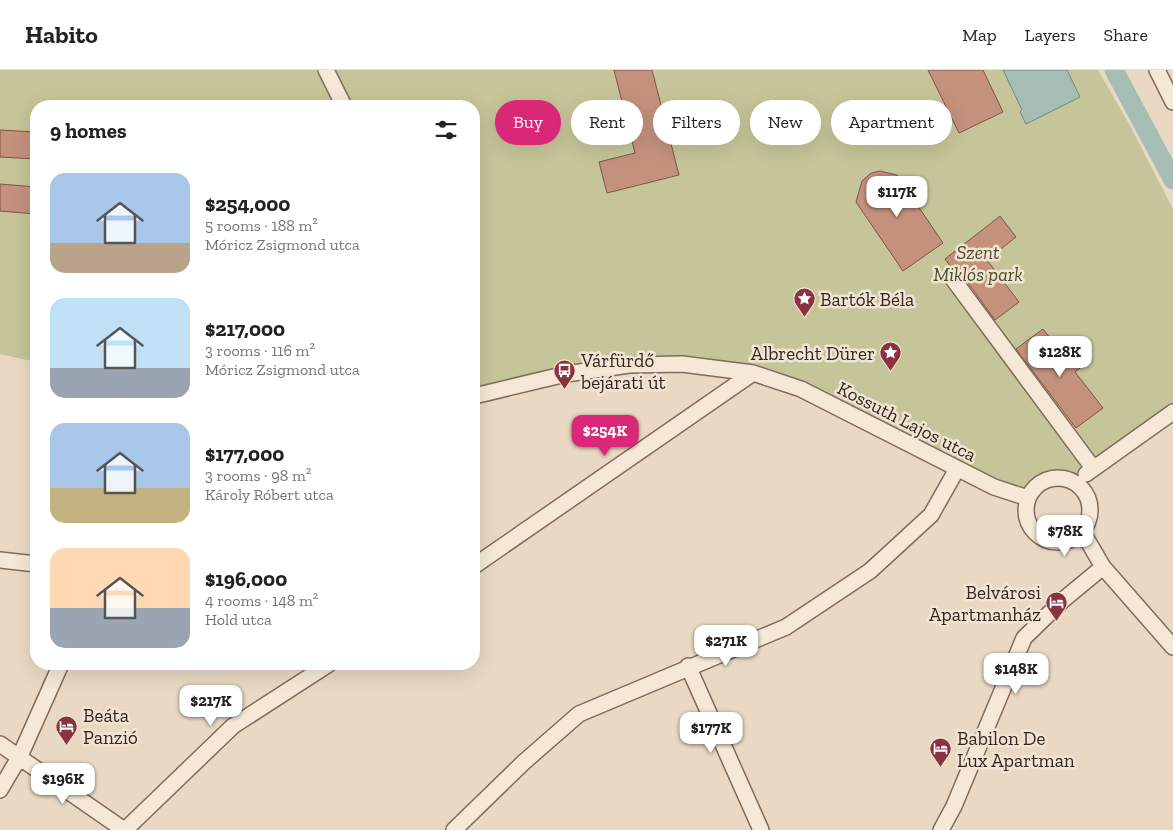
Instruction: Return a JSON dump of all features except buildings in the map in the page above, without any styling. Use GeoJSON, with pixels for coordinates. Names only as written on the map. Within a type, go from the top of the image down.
{"type":"FeatureCollection","features":[{"type":"Feature","properties":{"kind":"street"},"geometry":{"type":"LineString","coordinates":[[326,70],[341,100]]}},
{"type":"Feature","properties":{"kind":"street"},"geometry":{"type":"LineString","coordinates":[[1157,70],[1173,102]]}},
{"type":"Feature","properties":{"kind":"street"},"geometry":{"type":"LineString","coordinates":[[950,275],[1093,468]]}},
{"type":"Feature","properties":{"kind":"street","name":"Kossuth Lajos utca"},"geometry":{"type":"LineString","coordinates":[[480,395],[566,374],[629,365],[682,364],[753,373],[801,389],[994,487],[1028,498]]}},
{"type":"Feature","properties":{"kind":"street"},"geometry":{"type":"LineString","coordinates":[[480,562],[753,373]]}},
{"type":"Feature","properties":{"kind":"street"},"geometry":{"type":"LineString","coordinates":[[1075,482],[1173,412]]}},
{"type":"Feature","properties":{"kind":"street"},"geometry":{"type":"LineString","coordinates":[[454,830],[524,762],[579,714],[688,666],[786,627],[870,571],[931,515],[956,468]]}},
{"type":"Feature","properties":{"kind":"street"},"geometry":{"type":"LineString","coordinates":[[1053,478],[1064,478],[1075,482],[1083,489],[1088,499],[1089,516],[1082,531],[1074,538],[1063,542],[1052,542],[1041,537],[1032,530],[1027,520],[1025,509],[1033,488],[1042,481],[1053,478]]}},
{"type":"Feature","properties":{"kind":"street"},"geometry":{"type":"LineString","coordinates":[[1082,531],[1103,568],[1173,647]]}},
{"type":"Feature","properties":{"kind":"street"},"geometry":{"type":"LineString","coordinates":[[0,560],[30,563]]}},
{"type":"Feature","properties":{"kind":"street"},"geometry":{"type":"LineString","coordinates":[[941,830],[954,806],[1024,638],[1063,600],[1103,568]]}},
{"type":"Feature","properties":{"kind":"street"},"geometry":{"type":"LineString","coordinates":[[688,666],[761,830]]}},
{"type":"Feature","properties":{"kind":"street"},"geometry":{"type":"LineString","coordinates":[[0,790],[20,756],[59,670]]}},
{"type":"Feature","properties":{"kind":"street"},"geometry":{"type":"LineString","coordinates":[[0,744],[125,830],[233,726],[319,670]]}},
{"type":"Feature","properties":{"kind":"green space","name":"Szent Miklós park"},"geometry":{"type":"Polygon","coordinates":[[[0,70],[1098,70],[1128,122],[1173,209],[1173,412],[1075,482],[1064,478],[1042,481],[1028,498],[753,373],[629,365],[480,395],[480,100],[30,100],[30,361],[0,354],[0,70]]]}},
{"type":"Feature","properties":{"kind":"shaded area"},"geometry":{"type":"Polygon","coordinates":[[[1003,70],[1067,70],[1080,97],[1026,124],[1020,112],[1022,110],[1003,70]]]}},
{"type":"Feature","properties":{"kind":"waterway"},"geometry":{"type":"LineString","coordinates":[[1114,70],[1173,180]]}},
{"type":"Feature","properties":{"kind":"place","name":"Bartók Béla"},"geometry":{"type":"Point","coordinates":[804,318]}},
{"type":"Feature","properties":{"kind":"place","name":"Albrecht Dürer"},"geometry":{"type":"Point","coordinates":[891,372]}},
{"type":"Feature","properties":{"kind":"place","name":"Várfürdő bejárati út"},"geometry":{"type":"Point","coordinates":[565,390]}},
{"type":"Feature","properties":{"kind":"place","name":"Belvárosi Apartmanház"},"geometry":{"type":"Point","coordinates":[1057,622]}},
{"type":"Feature","properties":{"kind":"place","name":"Beáta Panzió"},"geometry":{"type":"Point","coordinates":[67,745]}},
{"type":"Feature","properties":{"kind":"place","name":"Babilon De Lux Apartman"},"geometry":{"type":"Point","coordinates":[941,768]}}]}
